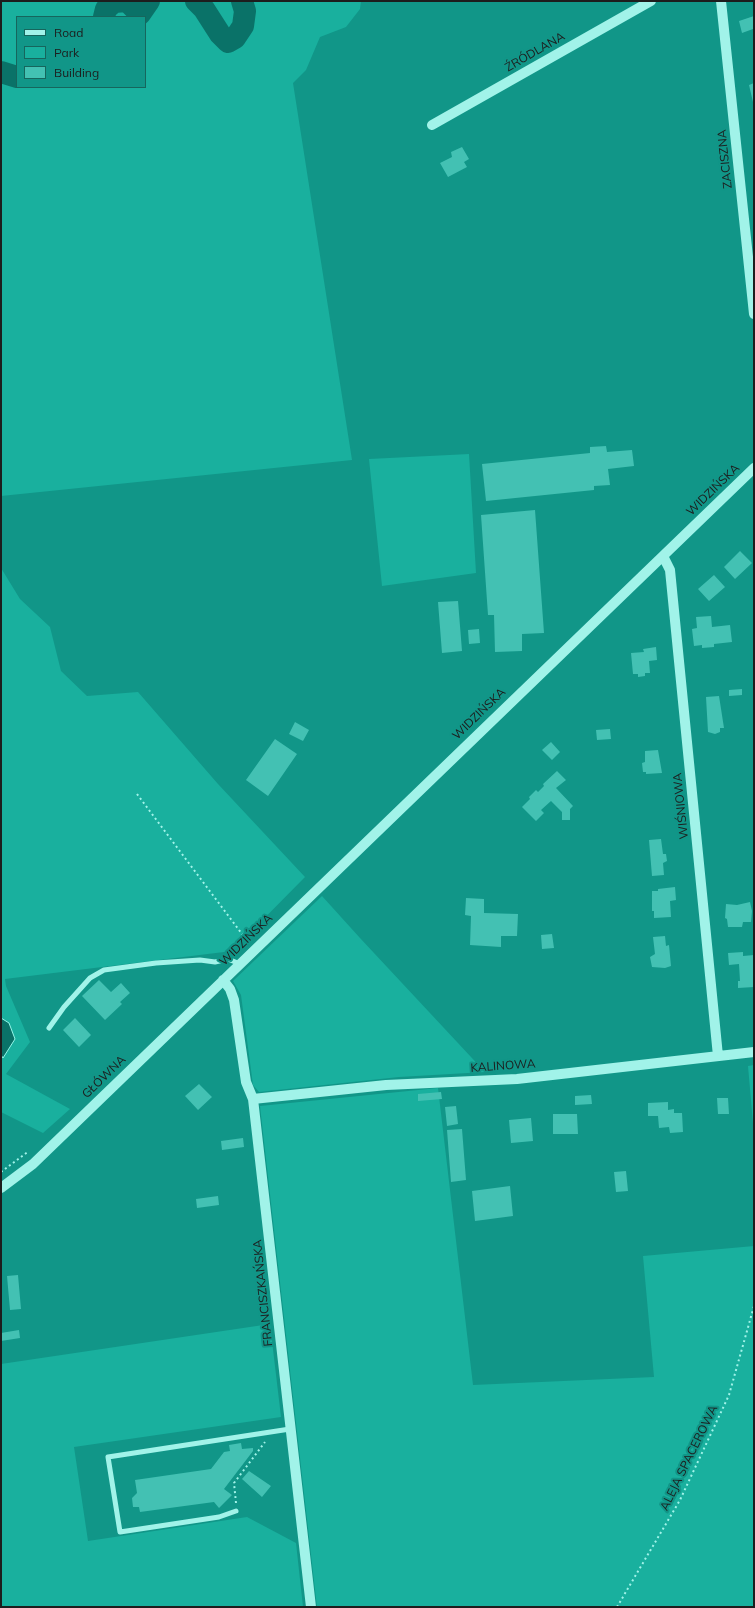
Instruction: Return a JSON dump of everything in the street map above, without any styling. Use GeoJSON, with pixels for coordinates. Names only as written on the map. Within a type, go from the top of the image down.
{"type":"FeatureCollection","features":[{"type":"Feature","properties":{"kind":"street","name":"ŹRÓDLANA"},"geometry":{"type":"LineString","coordinates":[[432,125],[651,1]]}},
{"type":"Feature","properties":{"kind":"street","name":"ZACISZNA"},"geometry":{"type":"LineString","coordinates":[[721,1],[754,314]]}},
{"type":"Feature","properties":{"kind":"street","name":"WIDZIŃSKA"},"geometry":{"type":"LineString","coordinates":[[223,980],[754,468]]}},
{"type":"Feature","properties":{"kind":"street","name":"WIŚNIOWA"},"geometry":{"type":"LineString","coordinates":[[663,556],[670,570],[718,1056]]}},
{"type":"Feature","properties":{"kind":"street","name":"FRANCISZKAŃSKA"},"geometry":{"type":"LineString","coordinates":[[223,980],[230,989],[234,1000],[246,1082],[253,1099],[311,1607]]}},
{"type":"Feature","properties":{"kind":"street","name":"GŁÓWNA"},"geometry":{"type":"LineString","coordinates":[[1,1188],[32,1164],[223,980]]}},
{"type":"Feature","properties":{"kind":"street","name":"KALINOWA"},"geometry":{"type":"LineString","coordinates":[[253,1099],[386,1085],[517,1079],[754,1052]]}},
{"type":"Feature","properties":{"kind":"lane"},"geometry":{"type":"LineString","coordinates":[[49,1028],[64,1007],[90,978],[104,970],[156,962],[200,960],[215,962],[228,959],[240,964]]}},
{"type":"Feature","properties":{"kind":"lane"},"geometry":{"type":"LineString","coordinates":[[236,1510],[219,1517],[120,1532],[108,1458],[290,1429]]}},
{"type":"Feature","properties":{"kind":"path"},"geometry":{"type":"LineString","coordinates":[[137,794],[254,950]]}},
{"type":"Feature","properties":{"kind":"path","name":"ALEJA SPACEROWA"},"geometry":{"type":"LineString","coordinates":[[616,1607],[680,1500],[729,1395],[754,1306]]}},
{"type":"Feature","properties":{"kind":"path"},"geometry":{"type":"LineString","coordinates":[[236,1510],[234,1483],[272,1432]]}},
{"type":"Feature","properties":{"kind":"green space"},"geometry":{"type":"Polygon","coordinates":[[[1,1],[361,1],[360,9],[346,27],[320,37],[306,70],[293,83],[352,460],[1,496],[1,1]]]}},
{"type":"Feature","properties":{"kind":"green space"},"geometry":{"type":"Polygon","coordinates":[[[469,454],[476,573],[382,586],[369,459],[469,454]]]}},
{"type":"Feature","properties":{"kind":"green space"},"geometry":{"type":"Polygon","coordinates":[[[1,568],[20,599],[50,627],[61,671],[87,696],[138,692],[218,784],[305,877],[232,951],[5,979],[6,986],[30,1042],[6,1074],[70,1109],[43,1133],[1,1112],[1,568]]]}},
{"type":"Feature","properties":{"kind":"green space"},"geometry":{"type":"Polygon","coordinates":[[[322,896],[485,1072],[399,1077],[259,1092],[253,1085],[241,995],[233,981],[322,896]]]}},
{"type":"Feature","properties":{"kind":"green space"},"geometry":{"type":"Polygon","coordinates":[[[754,1065],[754,1135],[748,1066],[754,1065]]]}},
{"type":"Feature","properties":{"kind":"green space"},"geometry":{"type":"Polygon","coordinates":[[[438,1088],[473,1385],[654,1377],[643,1256],[754,1246],[754,1607],[317,1607],[260,1106],[438,1088]]]}},
{"type":"Feature","properties":{"kind":"green space"},"geometry":{"type":"Polygon","coordinates":[[[270,1324],[281,1417],[74,1447],[88,1541],[247,1517],[296,1543],[303,1607],[1,1607],[1,1364],[270,1324]]]}},
{"type":"Feature","properties":{"kind":"water"},"geometry":{"type":"Polygon","coordinates":[[[1,1018],[9,1023],[15,1039],[3,1058],[1,1055],[1,1018]]]}},
{"type":"Feature","properties":{"kind":"building"},"geometry":{"type":"Polygon","coordinates":[[[754,16],[754,33],[753,29],[742,33],[739,21],[754,16]]]}},
{"type":"Feature","properties":{"kind":"building"},"geometry":{"type":"Polygon","coordinates":[[[754,83],[754,102],[753,102],[749,85],[754,83]]]}},
{"type":"Feature","properties":{"kind":"building"},"geometry":{"type":"Polygon","coordinates":[[[462,147],[469,159],[464,162],[467,167],[448,177],[440,163],[452,157],[451,152],[462,147]]]}},
{"type":"Feature","properties":{"kind":"building"},"geometry":{"type":"Polygon","coordinates":[[[606,446],[607,452],[632,450],[634,466],[608,469],[610,485],[594,486],[594,490],[486,501],[482,464],[590,453],[590,447],[606,446]]]}},
{"type":"Feature","properties":{"kind":"building"},"geometry":{"type":"Polygon","coordinates":[[[535,510],[544,633],[522,634],[522,651],[495,652],[494,615],[488,615],[481,515],[535,510]]]}},
{"type":"Feature","properties":{"kind":"building"},"geometry":{"type":"Polygon","coordinates":[[[740,551],[752,563],[735,579],[724,567],[740,551]]]}},
{"type":"Feature","properties":{"kind":"building"},"geometry":{"type":"Polygon","coordinates":[[[714,575],[725,587],[709,601],[698,589],[714,575]]]}},
{"type":"Feature","properties":{"kind":"building"},"geometry":{"type":"Polygon","coordinates":[[[458,601],[462,651],[442,653],[438,602],[458,601]]]}},
{"type":"Feature","properties":{"kind":"building"},"geometry":{"type":"Polygon","coordinates":[[[711,616],[712,627],[730,625],[732,642],[714,644],[714,647],[702,648],[702,645],[694,646],[692,629],[697,628],[696,617],[711,616]]]}},
{"type":"Feature","properties":{"kind":"building"},"geometry":{"type":"Polygon","coordinates":[[[479,629],[480,643],[469,644],[468,630],[479,629]]]}},
{"type":"Feature","properties":{"kind":"building"},"geometry":{"type":"Polygon","coordinates":[[[656,647],[657,660],[649,661],[650,673],[645,673],[645,676],[638,677],[638,674],[633,674],[631,653],[644,652],[643,649],[656,647]]]}},
{"type":"Feature","properties":{"kind":"building"},"geometry":{"type":"Polygon","coordinates":[[[742,689],[742,695],[729,696],[729,690],[742,689]]]}},
{"type":"Feature","properties":{"kind":"building"},"geometry":{"type":"Polygon","coordinates":[[[719,696],[724,728],[720,728],[720,732],[715,734],[708,732],[706,697],[719,696]]]}},
{"type":"Feature","properties":{"kind":"building"},"geometry":{"type":"Polygon","coordinates":[[[295,722],[309,730],[303,741],[289,734],[295,722]]]}},
{"type":"Feature","properties":{"kind":"building"},"geometry":{"type":"Polygon","coordinates":[[[610,729],[611,739],[597,740],[596,730],[610,729]]]}},
{"type":"Feature","properties":{"kind":"building"},"geometry":{"type":"Polygon","coordinates":[[[275,739],[297,754],[268,796],[246,780],[275,739]]]}},
{"type":"Feature","properties":{"kind":"building"},"geometry":{"type":"Polygon","coordinates":[[[551,742],[560,752],[552,760],[542,750],[551,742]]]}},
{"type":"Feature","properties":{"kind":"building"},"geometry":{"type":"Polygon","coordinates":[[[658,750],[662,773],[646,774],[646,772],[643,772],[642,763],[645,762],[645,751],[658,750]]]}},
{"type":"Feature","properties":{"kind":"building"},"geometry":{"type":"Polygon","coordinates":[[[557,771],[566,780],[556,788],[573,806],[570,809],[570,820],[562,820],[562,812],[551,801],[541,810],[544,813],[536,821],[522,807],[530,799],[529,797],[536,790],[538,792],[544,786],[543,784],[557,771]]]}},
{"type":"Feature","properties":{"kind":"building"},"geometry":{"type":"Polygon","coordinates":[[[661,839],[663,854],[666,854],[667,861],[663,863],[664,875],[652,876],[649,840],[661,839]]]}},
{"type":"Feature","properties":{"kind":"building"},"geometry":{"type":"Polygon","coordinates":[[[675,887],[676,900],[670,901],[671,917],[654,918],[654,911],[652,911],[652,891],[675,887]]]}},
{"type":"Feature","properties":{"kind":"building"},"geometry":{"type":"Polygon","coordinates":[[[466,898],[484,899],[484,913],[518,914],[517,936],[501,936],[501,947],[470,945],[471,916],[465,915],[466,898]]]}},
{"type":"Feature","properties":{"kind":"building"},"geometry":{"type":"Polygon","coordinates":[[[750,902],[752,911],[751,922],[743,922],[742,927],[728,927],[727,919],[725,918],[726,904],[737,905],[750,902]]]}},
{"type":"Feature","properties":{"kind":"building"},"geometry":{"type":"Polygon","coordinates":[[[552,934],[554,948],[542,949],[541,935],[552,934]]]}},
{"type":"Feature","properties":{"kind":"building"},"geometry":{"type":"Polygon","coordinates":[[[665,936],[666,946],[669,945],[671,966],[665,968],[652,967],[650,957],[655,954],[653,937],[665,936]]]}},
{"type":"Feature","properties":{"kind":"building"},"geometry":{"type":"Polygon","coordinates":[[[743,952],[743,956],[754,955],[754,987],[738,988],[738,981],[740,981],[739,964],[729,965],[728,953],[743,952]]]}},
{"type":"Feature","properties":{"kind":"building"},"geometry":{"type":"Polygon","coordinates":[[[99,980],[111,992],[121,983],[130,993],[120,1002],[122,1004],[105,1020],[82,996],[99,980]]]}},
{"type":"Feature","properties":{"kind":"building"},"geometry":{"type":"Polygon","coordinates":[[[75,1018],[91,1035],[79,1047],[63,1030],[75,1018]]]}},
{"type":"Feature","properties":{"kind":"building"},"geometry":{"type":"Polygon","coordinates":[[[199,1084],[212,1097],[198,1110],[185,1096],[199,1084]]]}},
{"type":"Feature","properties":{"kind":"building"},"geometry":{"type":"Polygon","coordinates":[[[441,1092],[442,1099],[418,1101],[418,1094],[441,1092]]]}},
{"type":"Feature","properties":{"kind":"building"},"geometry":{"type":"Polygon","coordinates":[[[591,1095],[592,1104],[575,1105],[575,1096],[591,1095]]]}},
{"type":"Feature","properties":{"kind":"building"},"geometry":{"type":"Polygon","coordinates":[[[717,1098],[728,1098],[729,1114],[718,1114],[717,1098]]]}},
{"type":"Feature","properties":{"kind":"building"},"geometry":{"type":"Polygon","coordinates":[[[668,1102],[668,1110],[674,1109],[674,1113],[682,1113],[683,1132],[670,1133],[669,1127],[659,1128],[658,1116],[648,1116],[648,1103],[668,1102]]]}},
{"type":"Feature","properties":{"kind":"building"},"geometry":{"type":"Polygon","coordinates":[[[456,1106],[458,1124],[447,1126],[445,1107],[456,1106]]]}},
{"type":"Feature","properties":{"kind":"building"},"geometry":{"type":"Polygon","coordinates":[[[553,1114],[577,1114],[578,1134],[553,1134],[553,1114]]]}},
{"type":"Feature","properties":{"kind":"building"},"geometry":{"type":"Polygon","coordinates":[[[531,1118],[533,1141],[511,1143],[509,1120],[531,1118]]]}},
{"type":"Feature","properties":{"kind":"building"},"geometry":{"type":"Polygon","coordinates":[[[462,1129],[466,1180],[451,1182],[447,1130],[462,1129]]]}},
{"type":"Feature","properties":{"kind":"building"},"geometry":{"type":"Polygon","coordinates":[[[243,1138],[244,1147],[222,1150],[221,1141],[243,1138]]]}},
{"type":"Feature","properties":{"kind":"building"},"geometry":{"type":"Polygon","coordinates":[[[626,1171],[628,1191],[616,1192],[614,1172],[626,1171]]]}},
{"type":"Feature","properties":{"kind":"building"},"geometry":{"type":"Polygon","coordinates":[[[510,1186],[513,1216],[475,1221],[472,1191],[510,1186]]]}},
{"type":"Feature","properties":{"kind":"building"},"geometry":{"type":"Polygon","coordinates":[[[218,1196],[219,1205],[197,1208],[196,1199],[218,1196]]]}},
{"type":"Feature","properties":{"kind":"building"},"geometry":{"type":"Polygon","coordinates":[[[18,1275],[21,1309],[10,1310],[7,1276],[18,1275]]]}},
{"type":"Feature","properties":{"kind":"building"},"geometry":{"type":"Polygon","coordinates":[[[19,1330],[20,1338],[1,1341],[1,1333],[19,1330]]]}},
{"type":"Feature","properties":{"kind":"building"},"geometry":{"type":"Polygon","coordinates":[[[241,1443],[242,1449],[253,1448],[253,1451],[224,1489],[232,1495],[219,1508],[214,1502],[140,1512],[139,1507],[133,1507],[132,1498],[137,1493],[135,1480],[211,1469],[224,1452],[230,1451],[229,1445],[241,1443]]]}},
{"type":"Feature","properties":{"kind":"building"},"geometry":{"type":"Polygon","coordinates":[[[249,1471],[271,1486],[262,1497],[242,1479],[249,1471]]]}},
{"type":"Feature","properties":{"kind":"waterway"},"geometry":{"type":"LineString","coordinates":[[104,16],[106,9],[114,2],[127,1],[140,14],[149,1]]}},
{"type":"Feature","properties":{"kind":"waterway"},"geometry":{"type":"LineString","coordinates":[[196,1],[204,9],[220,34],[228,42],[235,38],[243,26],[245,11],[242,1]]}},
{"type":"Feature","properties":{"kind":"waterway"},"geometry":{"type":"LineString","coordinates":[[1,72],[16,77]]}}]}
